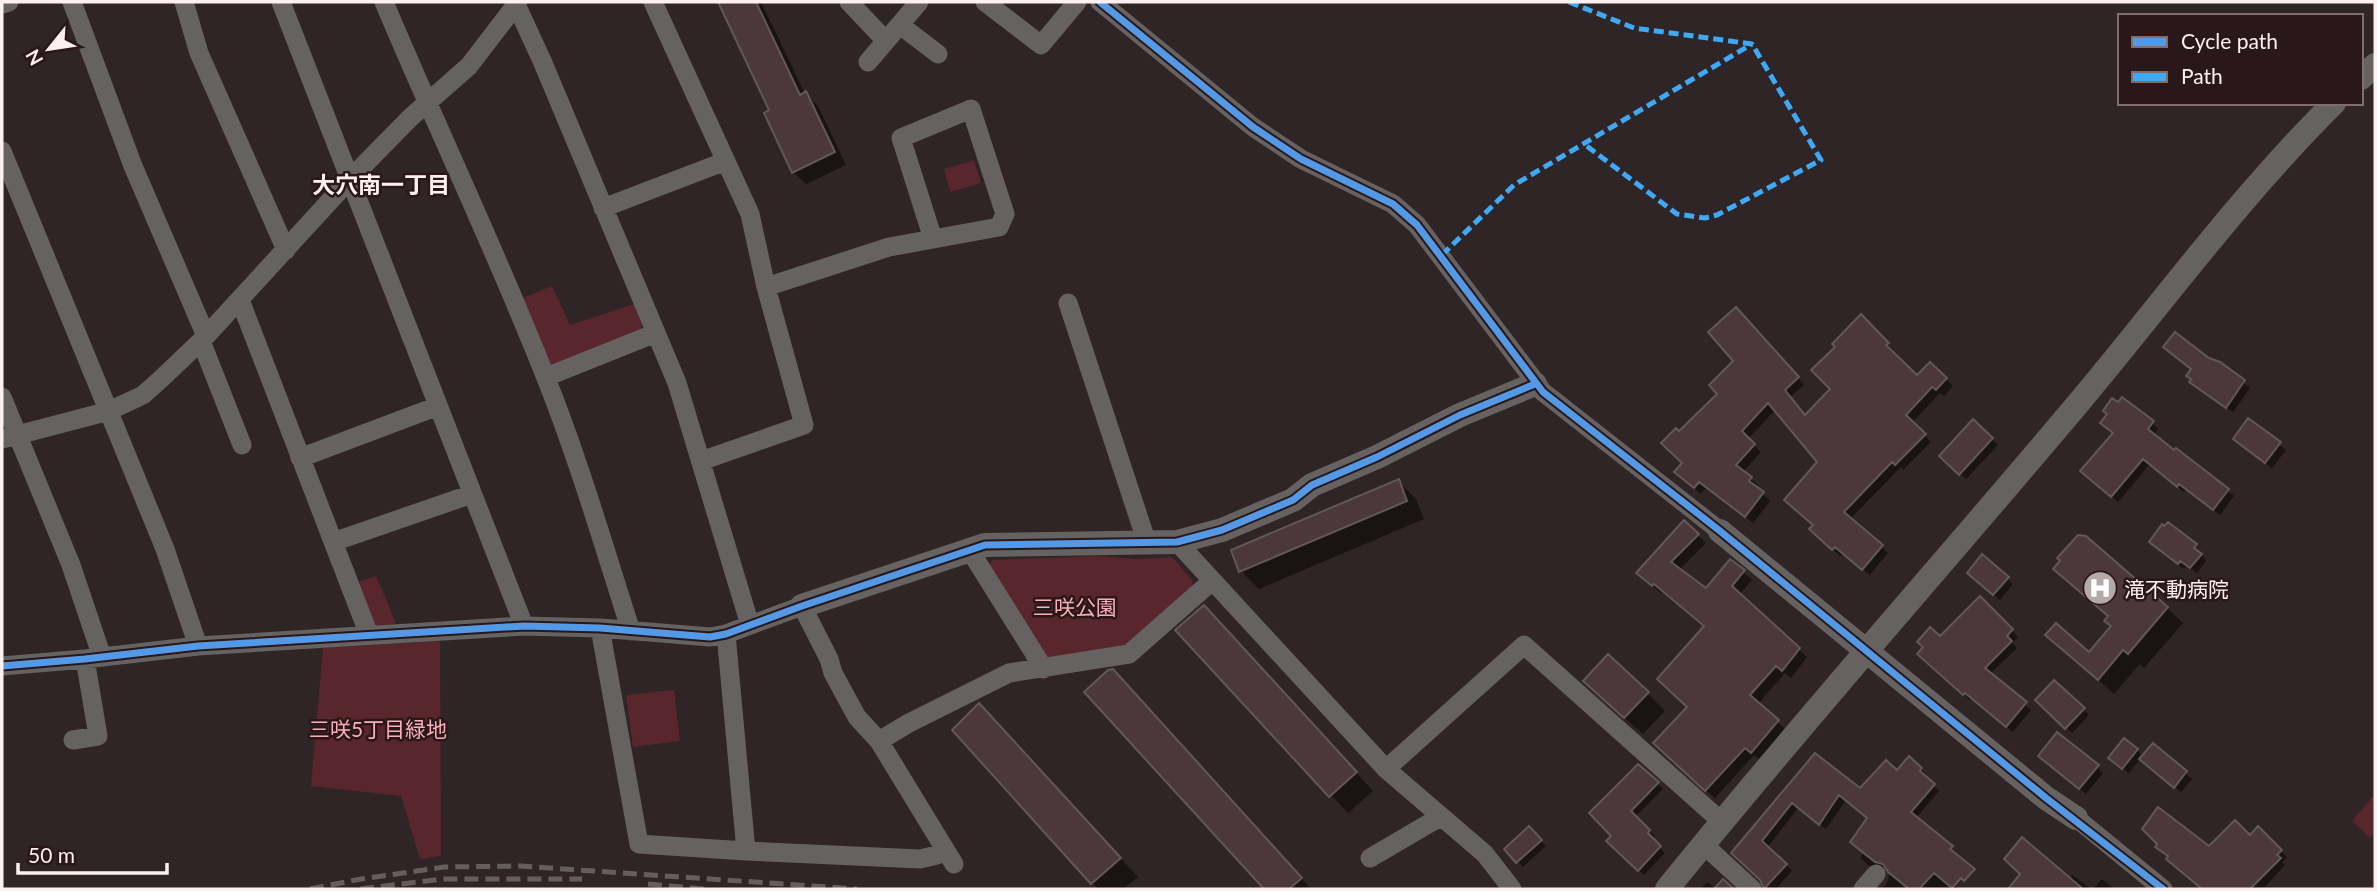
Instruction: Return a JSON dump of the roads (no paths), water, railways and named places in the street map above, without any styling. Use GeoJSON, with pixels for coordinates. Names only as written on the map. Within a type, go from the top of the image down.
{"type":"FeatureCollection","features":[{"type":"Feature","properties":{"kind":"street"},"geometry":{"type":"LineString","coordinates":[[2,4],[9,2]]}},
{"type":"Feature","properties":{"kind":"street"},"geometry":{"type":"LineString","coordinates":[[72,2],[133,166],[204,339],[242,445]]}},
{"type":"Feature","properties":{"kind":"street"},"geometry":{"type":"LineString","coordinates":[[184,2],[200,53],[286,250]]}},
{"type":"Feature","properties":{"kind":"street"},"geometry":{"type":"LineString","coordinates":[[281,2],[524,626]]}},
{"type":"Feature","properties":{"kind":"street"},"geometry":{"type":"LineString","coordinates":[[384,2],[490,242],[546,377],[631,631]]}},
{"type":"Feature","properties":{"kind":"street"},"geometry":{"type":"LineString","coordinates":[[653,2],[750,214],[766,287],[804,425],[701,461]]}},
{"type":"Feature","properties":{"kind":"street"},"geometry":{"type":"LineString","coordinates":[[849,2],[886,41]]}},
{"type":"Feature","properties":{"kind":"street"},"geometry":{"type":"LineString","coordinates":[[868,62],[919,2]]}},
{"type":"Feature","properties":{"kind":"street"},"geometry":{"type":"LineString","coordinates":[[985,2],[1041,46],[1077,2]]}},
{"type":"Feature","properties":{"kind":"street"},"geometry":{"type":"LineString","coordinates":[[1100,2],[1253,127],[1301,159],[1393,204],[1418,225],[1442,255],[1543,392],[1720,531],[2163,889]]}},
{"type":"Feature","properties":{"kind":"street"},"geometry":{"type":"LineString","coordinates":[[10,437],[109,411],[126,405],[143,394],[204,339],[350,179],[469,66],[516,3]]}},
{"type":"Feature","properties":{"kind":"street"},"geometry":{"type":"LineString","coordinates":[[516,3],[677,383],[750,625]]}},
{"type":"Feature","properties":{"kind":"street"},"geometry":{"type":"LineString","coordinates":[[900,25],[938,54]]}},
{"type":"Feature","properties":{"kind":"street"},"geometry":{"type":"LineString","coordinates":[[1667,889],[1866,650],[2071,412],[2224,222],[2331,105]]}},
{"type":"Feature","properties":{"kind":"street"},"geometry":{"type":"LineString","coordinates":[[766,287],[889,247],[933,239],[999,227],[1005,214],[971,109],[901,138],[933,239]]}},
{"type":"Feature","properties":{"kind":"street"},"geometry":{"type":"LineString","coordinates":[[2,151],[166,549],[198,646]]}},
{"type":"Feature","properties":{"kind":"street"},"geometry":{"type":"LineString","coordinates":[[603,208],[726,161]]}},
{"type":"Feature","properties":{"kind":"street"},"geometry":{"type":"LineString","coordinates":[[240,300],[369,635]]}},
{"type":"Feature","properties":{"kind":"street"},"geometry":{"type":"LineString","coordinates":[[1068,303],[1147,543]]}},
{"type":"Feature","properties":{"kind":"street"},"geometry":{"type":"LineString","coordinates":[[546,377],[656,333]]}},
{"type":"Feature","properties":{"kind":"street"},"geometry":{"type":"LineString","coordinates":[[3,661],[93,658],[198,646],[524,626],[600,628],[710,637],[726,634],[985,545],[1177,542],[1222,530],[1293,500],[1312,485],[1377,457],[1460,415],[1535,384]]}},
{"type":"Feature","properties":{"kind":"street"},"geometry":{"type":"LineString","coordinates":[[2,397],[10,437],[71,565],[93,658],[98,736],[73,740]]}},
{"type":"Feature","properties":{"kind":"street"},"geometry":{"type":"LineString","coordinates":[[300,458],[438,406]]}},
{"type":"Feature","properties":{"kind":"street"},"geometry":{"type":"LineString","coordinates":[[333,541],[472,494]]}},
{"type":"Feature","properties":{"kind":"street"},"geometry":{"type":"LineString","coordinates":[[1177,542],[1386,769],[1485,854],[1512,889]]}},
{"type":"Feature","properties":{"kind":"street"},"geometry":{"type":"LineString","coordinates":[[969,549],[1044,669]]}},
{"type":"Feature","properties":{"kind":"street"},"geometry":{"type":"LineString","coordinates":[[879,741],[1009,673],[1129,654],[1212,580]]}},
{"type":"Feature","properties":{"kind":"street"},"geometry":{"type":"LineString","coordinates":[[600,628],[639,844],[920,859],[937,855],[949,856],[879,741],[857,717],[802,606]]}},
{"type":"Feature","properties":{"kind":"street"},"geometry":{"type":"LineString","coordinates":[[726,634],[746,851]]}},
{"type":"Feature","properties":{"kind":"street"},"geometry":{"type":"LineString","coordinates":[[1386,769],[1524,645],[1722,822]]}},
{"type":"Feature","properties":{"kind":"street"},"geometry":{"type":"LineString","coordinates":[[1370,858],[1440,817]]}},
{"type":"Feature","properties":{"kind":"street"},"geometry":{"type":"LineString","coordinates":[[1703,844],[1752,889]]}},
{"type":"Feature","properties":{"kind":"railway"},"geometry":{"type":"LineString","coordinates":[[310,889],[444,867],[520,866],[857,889]]}},
{"type":"Feature","properties":{"kind":"railway"},"geometry":{"type":"LineString","coordinates":[[360,889],[443,879],[582,879]]}},
{"type":"Feature","properties":{"kind":"railway"},"geometry":{"type":"LineString","coordinates":[[648,884],[704,889]]}},
{"type":"Feature","properties":{"kind":"place","name":"滝不動病院"},"geometry":{"type":"Point","coordinates":[2100,588]}},
{"type":"Feature","properties":{"kind":"district","name":"大穴南一丁目"},"geometry":{"type":"Point","coordinates":[381,184]}},
{"type":"Feature","properties":{"kind":"park label","name":"三咲公園"},"geometry":{"type":"Point","coordinates":[1075,606]}},
{"type":"Feature","properties":{"kind":"park label","name":"三咲5丁目緑地"},"geometry":{"type":"Point","coordinates":[378,728]}}]}
